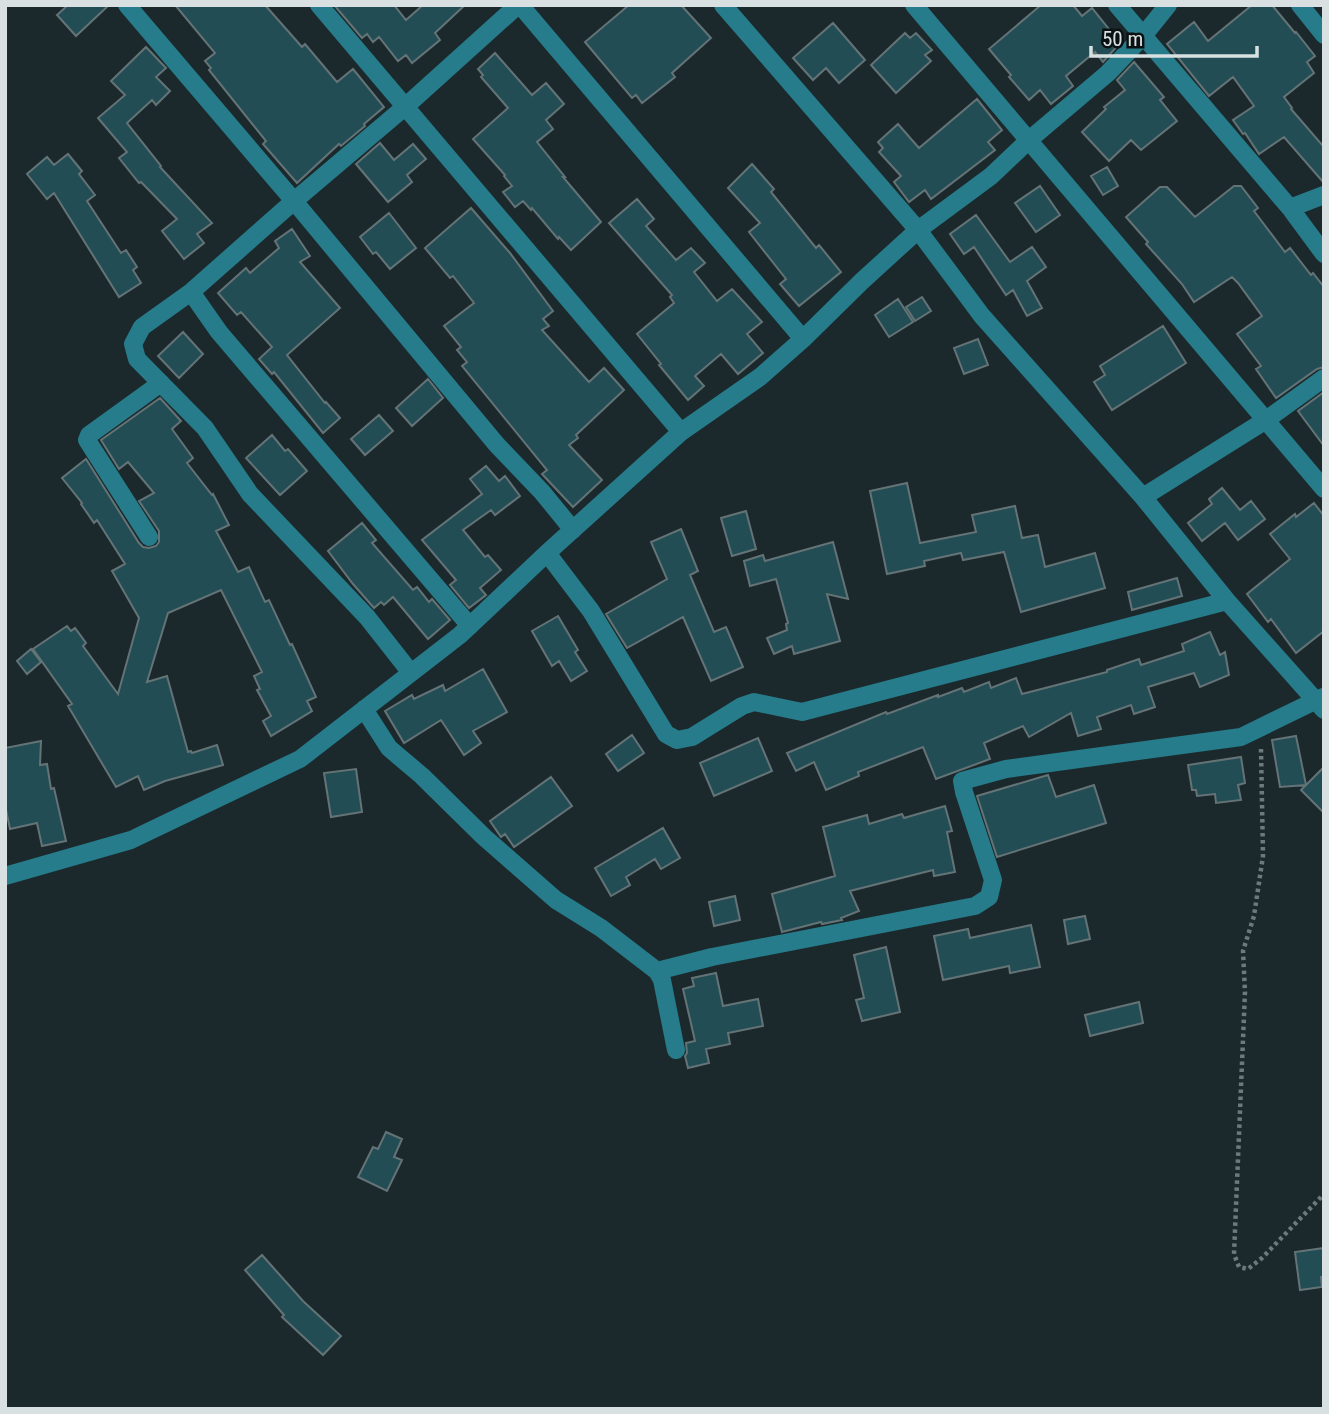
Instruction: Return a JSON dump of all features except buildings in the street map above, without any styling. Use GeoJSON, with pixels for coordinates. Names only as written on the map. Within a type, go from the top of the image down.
{"type":"FeatureCollection","features":[{"type":"Feature","properties":{"kind":"street"},"geometry":{"type":"LineString","coordinates":[[127,5],[497,445],[573,530]]}},
{"type":"Feature","properties":{"kind":"street"},"geometry":{"type":"LineString","coordinates":[[319,5],[681,432]]}},
{"type":"Feature","properties":{"kind":"street"},"geometry":{"type":"LineString","coordinates":[[411,673],[367,617],[250,495],[205,428],[137,359],[133,344],[142,327],[191,292],[519,5],[803,340]]}},
{"type":"Feature","properties":{"kind":"street"},"geometry":{"type":"LineString","coordinates":[[657,971],[712,957],[975,906],[989,897],[993,880],[962,781],[1006,769],[1241,737],[1321,702],[1227,601],[1143,497],[982,316],[918,230],[723,5]]}},
{"type":"Feature","properties":{"kind":"street"},"geometry":{"type":"LineString","coordinates":[[914,5],[1324,489]]}},
{"type":"Feature","properties":{"kind":"street"},"geometry":{"type":"LineString","coordinates":[[1117,5],[1290,208],[1324,254]]}},
{"type":"Feature","properties":{"kind":"street"},"geometry":{"type":"LineString","coordinates":[[5,876],[131,840],[300,760],[470,626],[681,432],[760,377],[803,340],[918,230],[991,176],[1108,73],[1168,5]]}},
{"type":"Feature","properties":{"kind":"street"},"geometry":{"type":"LineString","coordinates":[[1300,5],[1324,35]]}},
{"type":"Feature","properties":{"kind":"street"},"geometry":{"type":"LineString","coordinates":[[1290,208],[1324,195]]}},
{"type":"Feature","properties":{"kind":"street"},"geometry":{"type":"LineString","coordinates":[[191,292],[219,332],[470,626]]}},
{"type":"Feature","properties":{"kind":"street"},"geometry":{"type":"LineString","coordinates":[[1143,497],[1266,420],[1324,378]]}},
{"type":"Feature","properties":{"kind":"street"},"geometry":{"type":"LineString","coordinates":[[149,537],[87,438],[161,383]]}},
{"type":"Feature","properties":{"kind":"street"},"geometry":{"type":"LineString","coordinates":[[547,553],[591,611],[666,734],[677,740],[692,737],[742,706],[754,702],[802,712],[1227,601]]}},
{"type":"Feature","properties":{"kind":"street"},"geometry":{"type":"LineString","coordinates":[[365,709],[389,748],[422,776],[484,837],[556,900],[601,928],[657,971],[662,980],[676,1050]]}},
{"type":"Feature","properties":{"kind":"path"},"geometry":{"type":"LineString","coordinates":[[1262,727],[1263,856],[1254,916],[1243,951],[1245,992],[1234,1254],[1239,1268],[1248,1269],[1262,1258],[1324,1194]]}}]}
